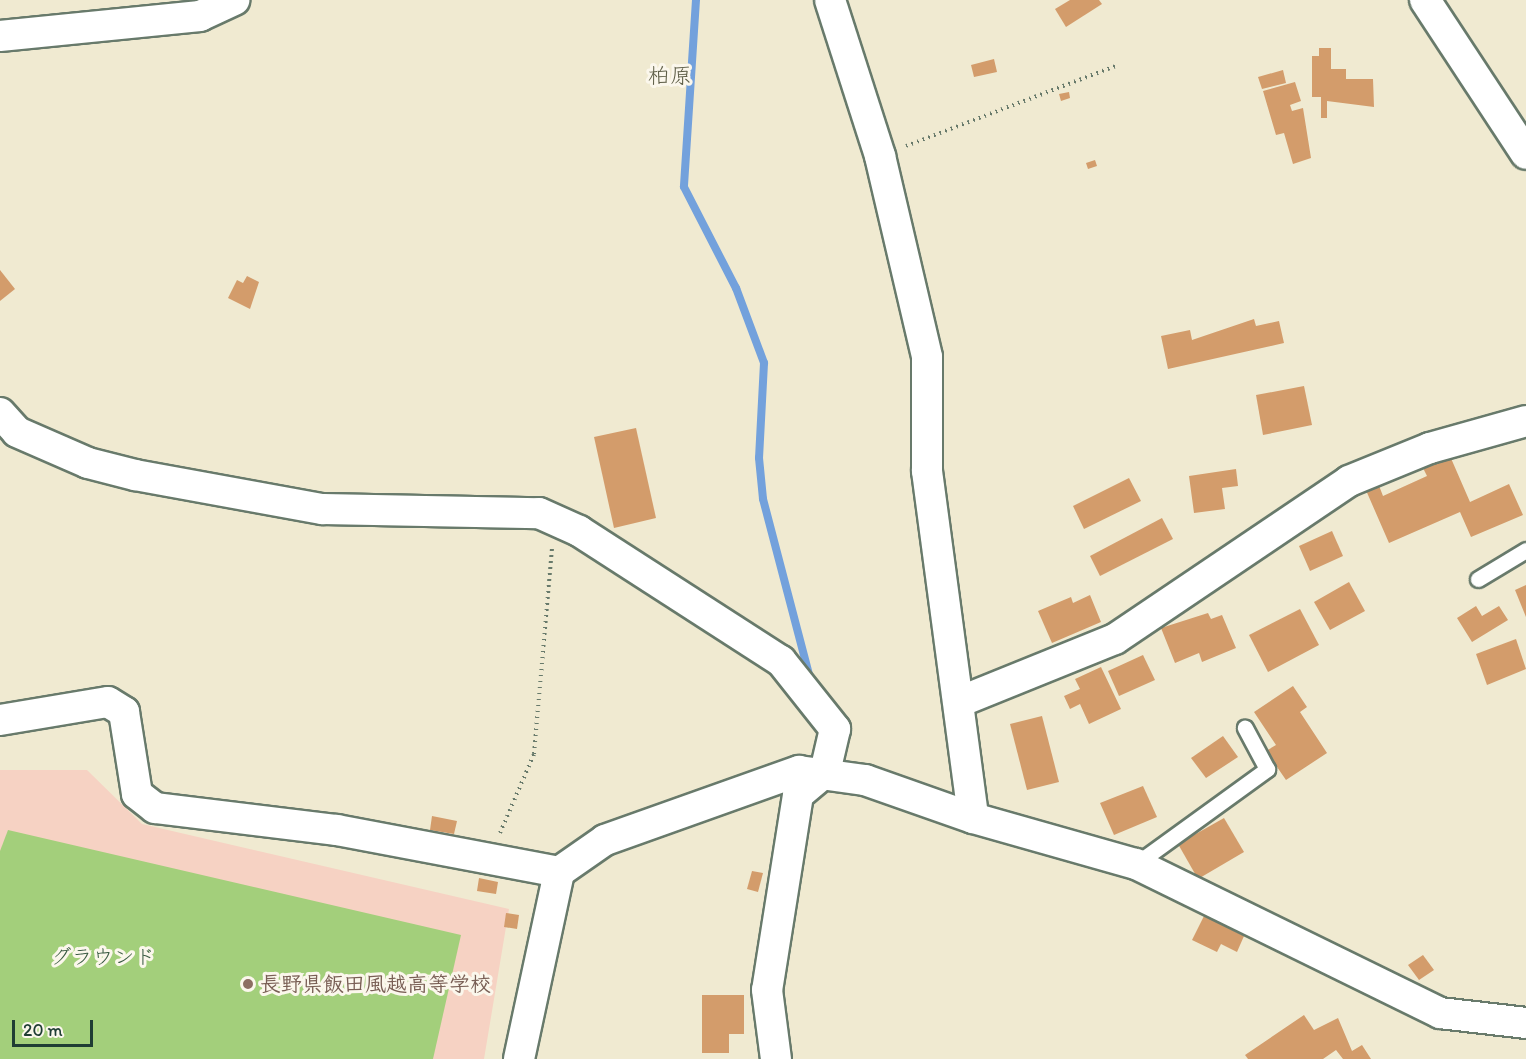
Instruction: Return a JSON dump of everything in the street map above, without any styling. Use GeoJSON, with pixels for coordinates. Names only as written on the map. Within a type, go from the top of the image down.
{"type":"FeatureCollection","features":[{"type":"Feature","properties":{"kind":"street"},"geometry":{"type":"LineString","coordinates":[[0,36],[200,15],[234,0]]}},
{"type":"Feature","properties":{"kind":"street"},"geometry":{"type":"LineString","coordinates":[[830,0],[880,156],[927,357],[927,471],[938,584],[959,702],[973,818]]}},
{"type":"Feature","properties":{"kind":"street"},"geometry":{"type":"LineString","coordinates":[[1425,0],[1526,154]]}},
{"type":"Feature","properties":{"kind":"street"},"geometry":{"type":"LineString","coordinates":[[0,413],[17,432],[88,463],[135,475],[323,509],[539,513],[555,520],[781,661],[835,729],[825,772],[798,795],[784,873],[767,990],[776,1059]]}},
{"type":"Feature","properties":{"kind":"street"},"geometry":{"type":"LineString","coordinates":[[959,702],[1115,639],[1349,481],[1430,447],[1526,421]]}},
{"type":"Feature","properties":{"kind":"street"},"geometry":{"type":"LineString","coordinates":[[0,720],[108,702],[124,712],[137,794],[155,808],[231,814],[559,872]]}},
{"type":"Feature","properties":{"kind":"street"},"geometry":{"type":"LineString","coordinates":[[519,1059],[559,872],[605,840],[799,771],[825,772],[973,818],[1136,864],[1440,1013],[1526,1023]]}},
{"type":"Feature","properties":{"kind":"lane"},"geometry":{"type":"LineString","coordinates":[[1478,579],[1526,550]]}},
{"type":"Feature","properties":{"kind":"lane"},"geometry":{"type":"LineString","coordinates":[[1136,864],[1267,769],[1245,728]]}},
{"type":"Feature","properties":{"kind":"path"},"geometry":{"type":"LineString","coordinates":[[880,156],[1115,66]]}},
{"type":"Feature","properties":{"kind":"path"},"geometry":{"type":"LineString","coordinates":[[489,859],[534,754],[555,520]]}},
{"type":"Feature","properties":{"kind":"shaded area","name":"グラウンド"},"geometry":{"type":"Polygon","coordinates":[[[0,770],[87,770],[142,824],[509,909],[484,1059],[0,1059],[0,770]]]}},
{"type":"Feature","properties":{"kind":"green space","name":"グラウンド"},"geometry":{"type":"Polygon","coordinates":[[[8,830],[461,935],[433,1059],[0,1059],[0,851],[8,830]]]}},
{"type":"Feature","properties":{"kind":"building"},"geometry":{"type":"Polygon","coordinates":[[[1070,0],[1099,0],[1102,4],[1066,27],[1055,9],[1070,0]]]}},
{"type":"Feature","properties":{"kind":"building"},"geometry":{"type":"Polygon","coordinates":[[[1319,48],[1331,48],[1331,69],[1346,69],[1346,79],[1373,79],[1374,107],[1327,101],[1327,118],[1321,118],[1321,97],[1312,97],[1312,56],[1319,56],[1319,48]]]}},
{"type":"Feature","properties":{"kind":"building"},"geometry":{"type":"Polygon","coordinates":[[[994,59],[997,72],[974,77],[971,65],[994,59]]]}},
{"type":"Feature","properties":{"kind":"building"},"geometry":{"type":"Polygon","coordinates":[[[1283,70],[1286,83],[1262,89],[1258,77],[1283,70]]]}},
{"type":"Feature","properties":{"kind":"building"},"geometry":{"type":"Polygon","coordinates":[[[1295,82],[1301,101],[1290,105],[1292,111],[1303,108],[1311,158],[1293,164],[1284,133],[1276,135],[1263,91],[1295,82]]]}},
{"type":"Feature","properties":{"kind":"building"},"geometry":{"type":"Polygon","coordinates":[[[1069,92],[1070,98],[1061,101],[1059,94],[1069,92]]]}},
{"type":"Feature","properties":{"kind":"building"},"geometry":{"type":"Polygon","coordinates":[[[1095,160],[1097,166],[1088,169],[1086,163],[1095,160]]]}},
{"type":"Feature","properties":{"kind":"building"},"geometry":{"type":"Polygon","coordinates":[[[0,270],[15,289],[0,301],[0,270]]]}},
{"type":"Feature","properties":{"kind":"building"},"geometry":{"type":"Polygon","coordinates":[[[247,276],[259,282],[250,309],[228,298],[237,280],[243,283],[247,276]]]}},
{"type":"Feature","properties":{"kind":"building"},"geometry":{"type":"Polygon","coordinates":[[[1254,319],[1256,326],[1279,321],[1284,343],[1168,369],[1161,336],[1190,330],[1192,340],[1254,319]]]}},
{"type":"Feature","properties":{"kind":"building"},"geometry":{"type":"Polygon","coordinates":[[[1304,386],[1312,425],[1263,435],[1256,395],[1304,386]]]}},
{"type":"Feature","properties":{"kind":"building"},"geometry":{"type":"Polygon","coordinates":[[[636,428],[656,518],[614,528],[594,437],[636,428]]]}},
{"type":"Feature","properties":{"kind":"building"},"geometry":{"type":"Polygon","coordinates":[[[1450,456],[1470,502],[1509,484],[1523,515],[1471,537],[1460,512],[1389,543],[1365,488],[1378,483],[1383,496],[1427,476],[1423,468],[1450,456]]]}},
{"type":"Feature","properties":{"kind":"building"},"geometry":{"type":"Polygon","coordinates":[[[1236,469],[1238,486],[1222,488],[1225,509],[1194,513],[1189,476],[1236,469]]]}},
{"type":"Feature","properties":{"kind":"building"},"geometry":{"type":"Polygon","coordinates":[[[1129,478],[1141,501],[1084,529],[1073,506],[1129,478]]]}},
{"type":"Feature","properties":{"kind":"building"},"geometry":{"type":"Polygon","coordinates":[[[1162,518],[1173,539],[1100,576],[1090,556],[1162,518]]]}},
{"type":"Feature","properties":{"kind":"building"},"geometry":{"type":"Polygon","coordinates":[[[1332,531],[1343,556],[1310,571],[1299,546],[1332,531]]]}},
{"type":"Feature","properties":{"kind":"building"},"geometry":{"type":"Polygon","coordinates":[[[1349,582],[1365,611],[1330,630],[1314,602],[1349,582]]]}},
{"type":"Feature","properties":{"kind":"building"},"geometry":{"type":"Polygon","coordinates":[[[1526,585],[1526,617],[1515,590],[1526,585]]]}},
{"type":"Feature","properties":{"kind":"building"},"geometry":{"type":"Polygon","coordinates":[[[1090,595],[1101,622],[1052,643],[1038,611],[1071,597],[1073,603],[1090,595]]]}},
{"type":"Feature","properties":{"kind":"building"},"geometry":{"type":"Polygon","coordinates":[[[1476,606],[1482,616],[1499,606],[1508,620],[1472,642],[1457,618],[1476,606]]]}},
{"type":"Feature","properties":{"kind":"building"},"geometry":{"type":"Polygon","coordinates":[[[1300,609],[1319,645],[1268,672],[1249,635],[1300,609]]]}},
{"type":"Feature","properties":{"kind":"building"},"geometry":{"type":"Polygon","coordinates":[[[1208,613],[1211,619],[1222,615],[1236,648],[1202,662],[1199,653],[1175,663],[1161,628],[1208,613]]]}},
{"type":"Feature","properties":{"kind":"building"},"geometry":{"type":"Polygon","coordinates":[[[1516,639],[1526,669],[1487,685],[1476,654],[1516,639]]]}},
{"type":"Feature","properties":{"kind":"building"},"geometry":{"type":"Polygon","coordinates":[[[1143,655],[1155,680],[1119,696],[1108,671],[1143,655]]]}},
{"type":"Feature","properties":{"kind":"building"},"geometry":{"type":"Polygon","coordinates":[[[1101,667],[1121,709],[1089,724],[1080,704],[1070,709],[1064,696],[1080,689],[1075,679],[1101,667]]]}},
{"type":"Feature","properties":{"kind":"building"},"geometry":{"type":"Polygon","coordinates":[[[1293,686],[1307,707],[1300,712],[1327,753],[1286,780],[1266,751],[1276,745],[1254,712],[1293,686]]]}},
{"type":"Feature","properties":{"kind":"building"},"geometry":{"type":"Polygon","coordinates":[[[1042,716],[1059,782],[1027,790],[1010,724],[1042,716]]]}},
{"type":"Feature","properties":{"kind":"building"},"geometry":{"type":"Polygon","coordinates":[[[1223,736],[1238,757],[1206,778],[1191,758],[1223,736]]]}},
{"type":"Feature","properties":{"kind":"building"},"geometry":{"type":"Polygon","coordinates":[[[1143,786],[1157,817],[1114,835],[1100,803],[1143,786]]]}},
{"type":"Feature","properties":{"kind":"building"},"geometry":{"type":"Polygon","coordinates":[[[432,816],[457,821],[454,834],[430,830],[432,816]]]}},
{"type":"Feature","properties":{"kind":"building"},"geometry":{"type":"Polygon","coordinates":[[[1224,818],[1244,852],[1198,879],[1178,844],[1224,818]]]}},
{"type":"Feature","properties":{"kind":"building"},"geometry":{"type":"Polygon","coordinates":[[[752,871],[763,873],[758,892],[747,889],[752,871]]]}},
{"type":"Feature","properties":{"kind":"building"},"geometry":{"type":"Polygon","coordinates":[[[479,878],[498,882],[496,894],[477,891],[479,878]]]}},
{"type":"Feature","properties":{"kind":"building"},"geometry":{"type":"Polygon","coordinates":[[[506,913],[519,915],[517,929],[504,927],[506,913]]]}},
{"type":"Feature","properties":{"kind":"building"},"geometry":{"type":"Polygon","coordinates":[[[1204,916],[1244,936],[1237,952],[1221,944],[1217,952],[1192,940],[1204,916]]]}},
{"type":"Feature","properties":{"kind":"building"},"geometry":{"type":"Polygon","coordinates":[[[1423,955],[1434,970],[1419,980],[1408,965],[1423,955]]]}},
{"type":"Feature","properties":{"kind":"building"},"geometry":{"type":"Polygon","coordinates":[[[702,995],[744,995],[744,1034],[729,1034],[729,1053],[702,1053],[702,995]]]}},
{"type":"Feature","properties":{"kind":"building"},"geometry":{"type":"Polygon","coordinates":[[[1304,1015],[1314,1030],[1338,1018],[1352,1051],[1362,1045],[1371,1059],[1343,1059],[1336,1050],[1323,1059],[1248,1059],[1245,1055],[1304,1015]]]}},
{"type":"Feature","properties":{"kind":"waterway"},"geometry":{"type":"LineString","coordinates":[[696,0],[684,187],[736,288],[764,363],[759,458],[763,499],[810,678]]}},
{"type":"Feature","properties":{"kind":"place","name":"長野県飯田風越高等学校"},"geometry":{"type":"Point","coordinates":[248,984]}},
{"type":"Feature","properties":{"kind":"district","name":"柏原"},"geometry":{"type":"Point","coordinates":[670,76]}}]}
